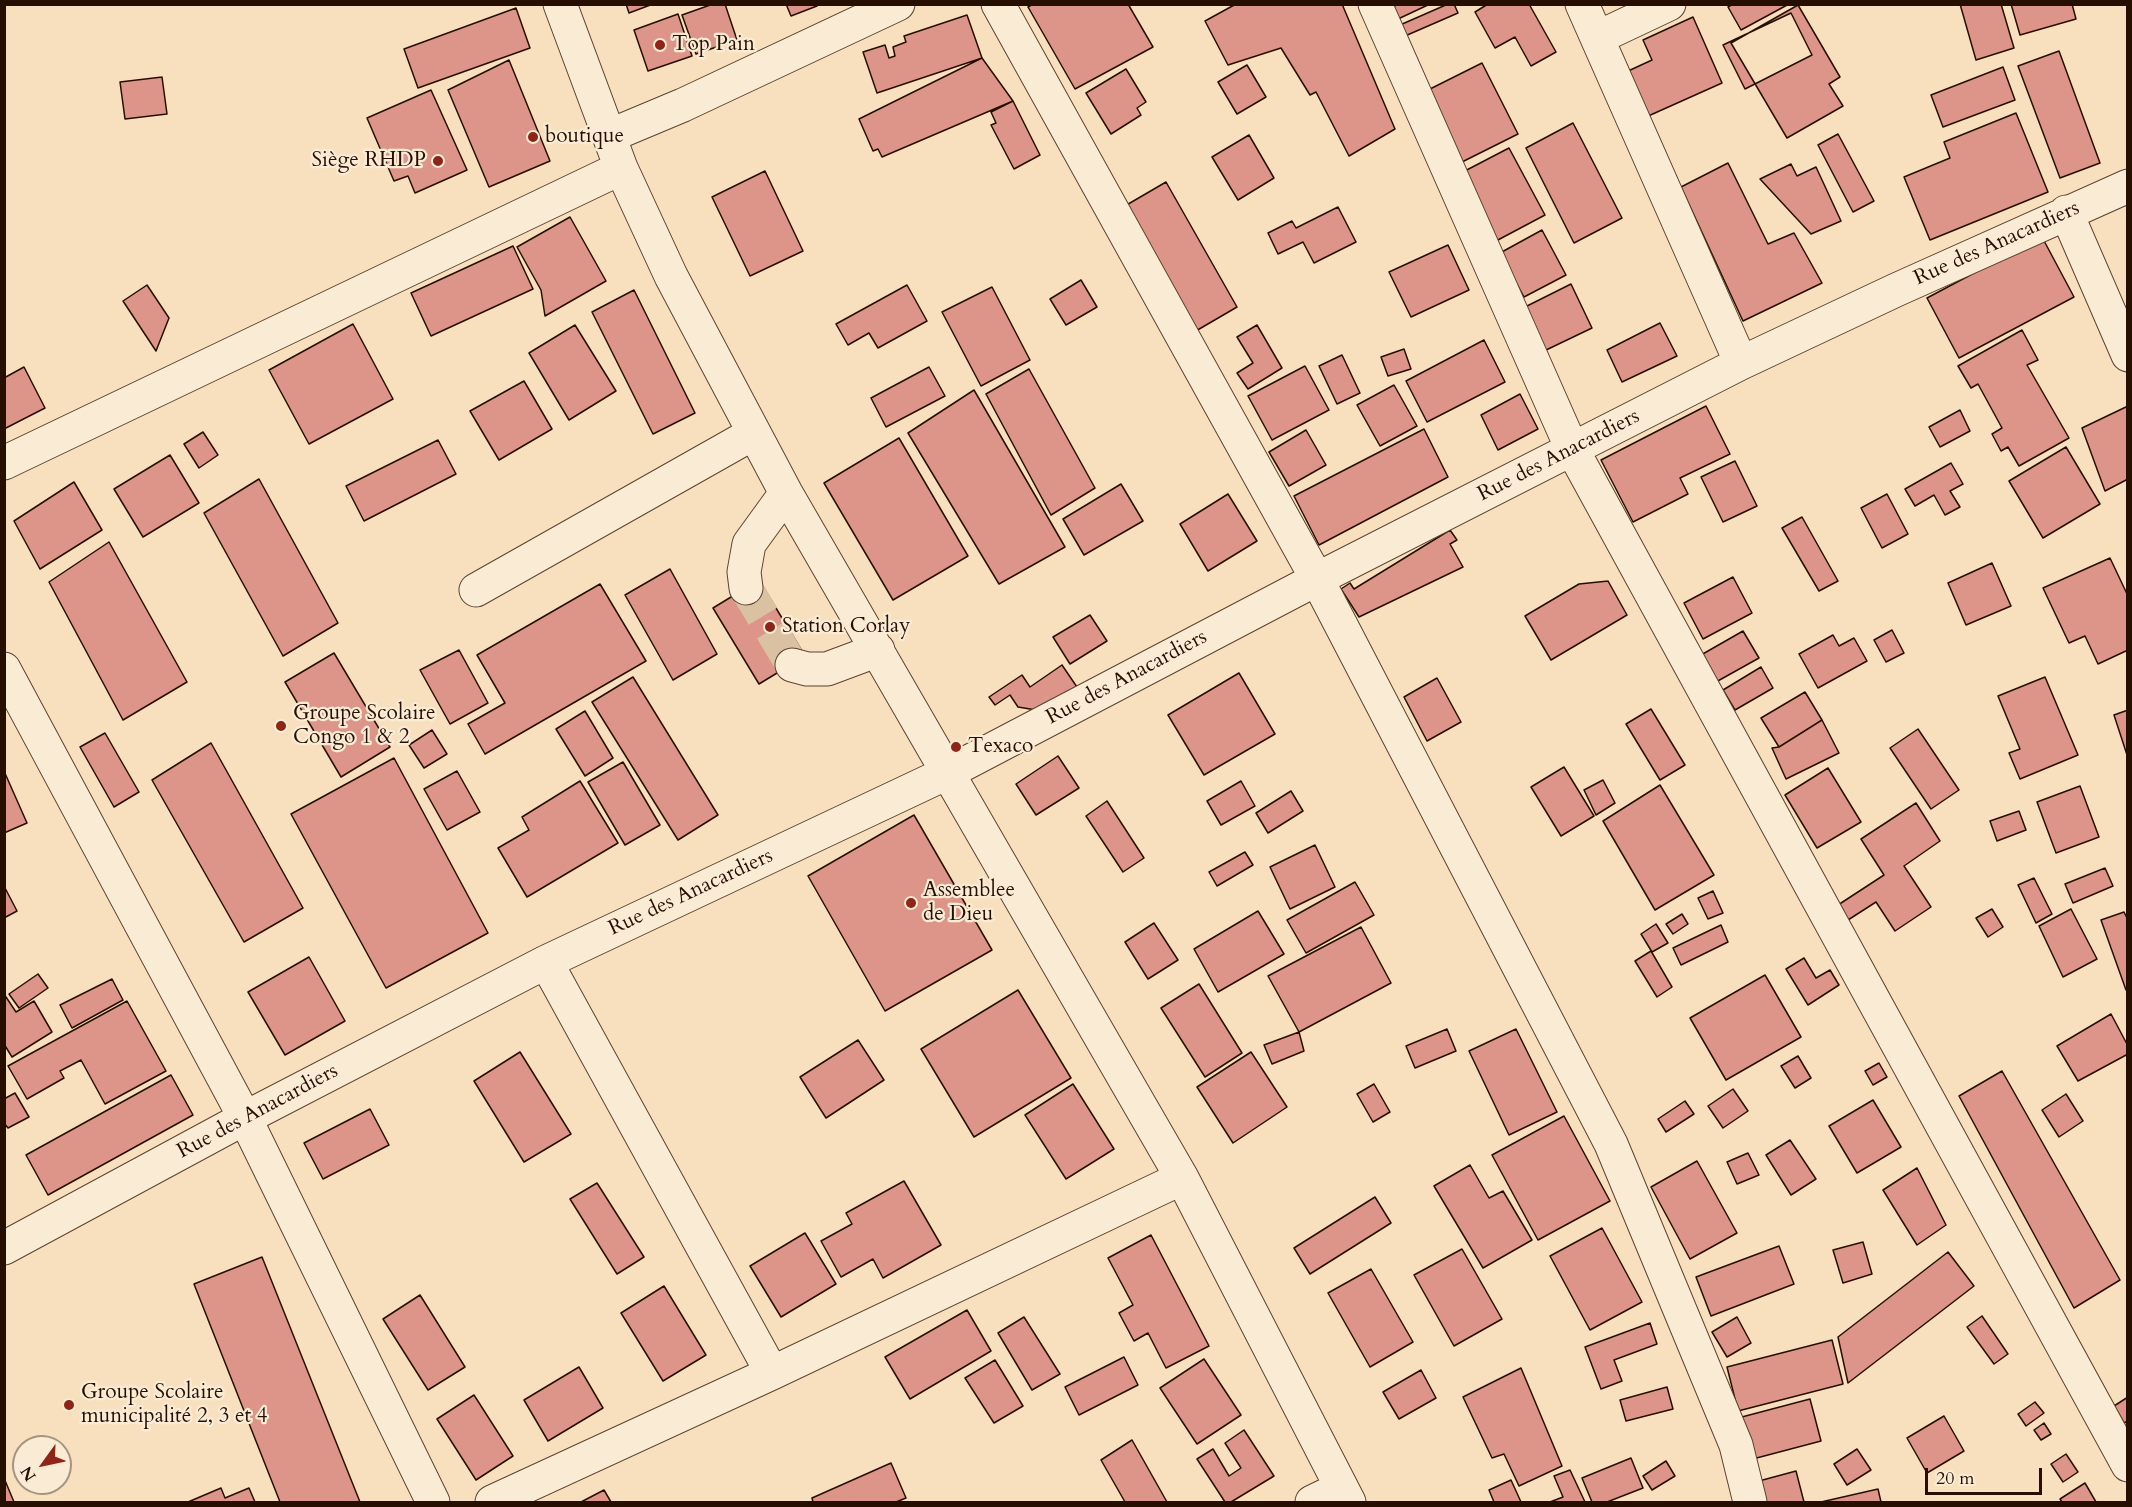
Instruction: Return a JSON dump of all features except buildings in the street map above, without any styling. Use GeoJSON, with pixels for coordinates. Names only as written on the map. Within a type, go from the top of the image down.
{"type":"FeatureCollection","features":[{"type":"Feature","properties":{"kind":"street"},"geometry":{"type":"LineString","coordinates":[[560,4],[621,168],[671,276],[786,493],[1182,1178],[1345,1495],[1312,1503]]}},
{"type":"Feature","properties":{"kind":"street"},"geometry":{"type":"LineString","coordinates":[[609,136],[683,105],[898,4]]}},
{"type":"Feature","properties":{"kind":"street"},"geometry":{"type":"LineString","coordinates":[[998,4],[1317,579],[1611,1144],[1736,1445],[1749,1503]]}},
{"type":"Feature","properties":{"kind":"street"},"geometry":{"type":"LineString","coordinates":[[1375,4],[1572,449],[2127,1465]]}},
{"type":"Feature","properties":{"kind":"street"},"geometry":{"type":"LineString","coordinates":[[1582,4],[1741,363]]}},
{"type":"Feature","properties":{"kind":"street"},"geometry":{"type":"LineString","coordinates":[[1597,38],[1669,4]]}},
{"type":"Feature","properties":{"kind":"street"},"geometry":{"type":"LineString","coordinates":[[4,463],[621,168]]}},
{"type":"Feature","properties":{"kind":"street","name":"Rue des Anacardiers"},"geometry":{"type":"LineString","coordinates":[[4,1248],[245,1118],[546,962],[949,772],[1317,579],[1741,363],[2127,186]]}},
{"type":"Feature","properties":{"kind":"street"},"geometry":{"type":"LineString","coordinates":[[2066,212],[2127,355]]}},
{"type":"Feature","properties":{"kind":"street"},"geometry":{"type":"LineString","coordinates":[[476,590],[754,433]]}},
{"type":"Feature","properties":{"kind":"street"},"geometry":{"type":"LineString","coordinates":[[746,588],[744,572],[749,544],[786,493]]}},
{"type":"Feature","properties":{"kind":"street"},"geometry":{"type":"LineString","coordinates":[[792,664],[807,669],[827,669],[878,650]]}},
{"type":"Feature","properties":{"kind":"street"},"geometry":{"type":"LineString","coordinates":[[4,669],[245,1118],[433,1503]]}},
{"type":"Feature","properties":{"kind":"street"},"geometry":{"type":"LineString","coordinates":[[546,962],[772,1373]]}},
{"type":"Feature","properties":{"kind":"street"},"geometry":{"type":"LineString","coordinates":[[492,1503],[1182,1178]]}},
{"type":"Feature","properties":{"kind":"tunnel"},"geometry":{"type":"LineString","coordinates":[[746,588],[792,665]]}},
{"type":"Feature","properties":{"kind":"place","name":"Top Pain"},"geometry":{"type":"Point","coordinates":[660,45]}},
{"type":"Feature","properties":{"kind":"place","name":"boutique"},"geometry":{"type":"Point","coordinates":[533,137]}},
{"type":"Feature","properties":{"kind":"place","name":"Siège RHDP"},"geometry":{"type":"Point","coordinates":[438,161]}},
{"type":"Feature","properties":{"kind":"place","name":"Station Corlay"},"geometry":{"type":"Point","coordinates":[770,627]}},
{"type":"Feature","properties":{"kind":"place","name":"Groupe Scolaire Congo 1 & 2"},"geometry":{"type":"Point","coordinates":[281,726]}},
{"type":"Feature","properties":{"kind":"place","name":"Texaco"},"geometry":{"type":"Point","coordinates":[956,747]}},
{"type":"Feature","properties":{"kind":"place","name":"Assemblee de Dieu"},"geometry":{"type":"Point","coordinates":[911,903]}},
{"type":"Feature","properties":{"kind":"place","name":"Groupe Scolaire municipalité 2, 3 et 4"},"geometry":{"type":"Point","coordinates":[69,1405]}}]}
